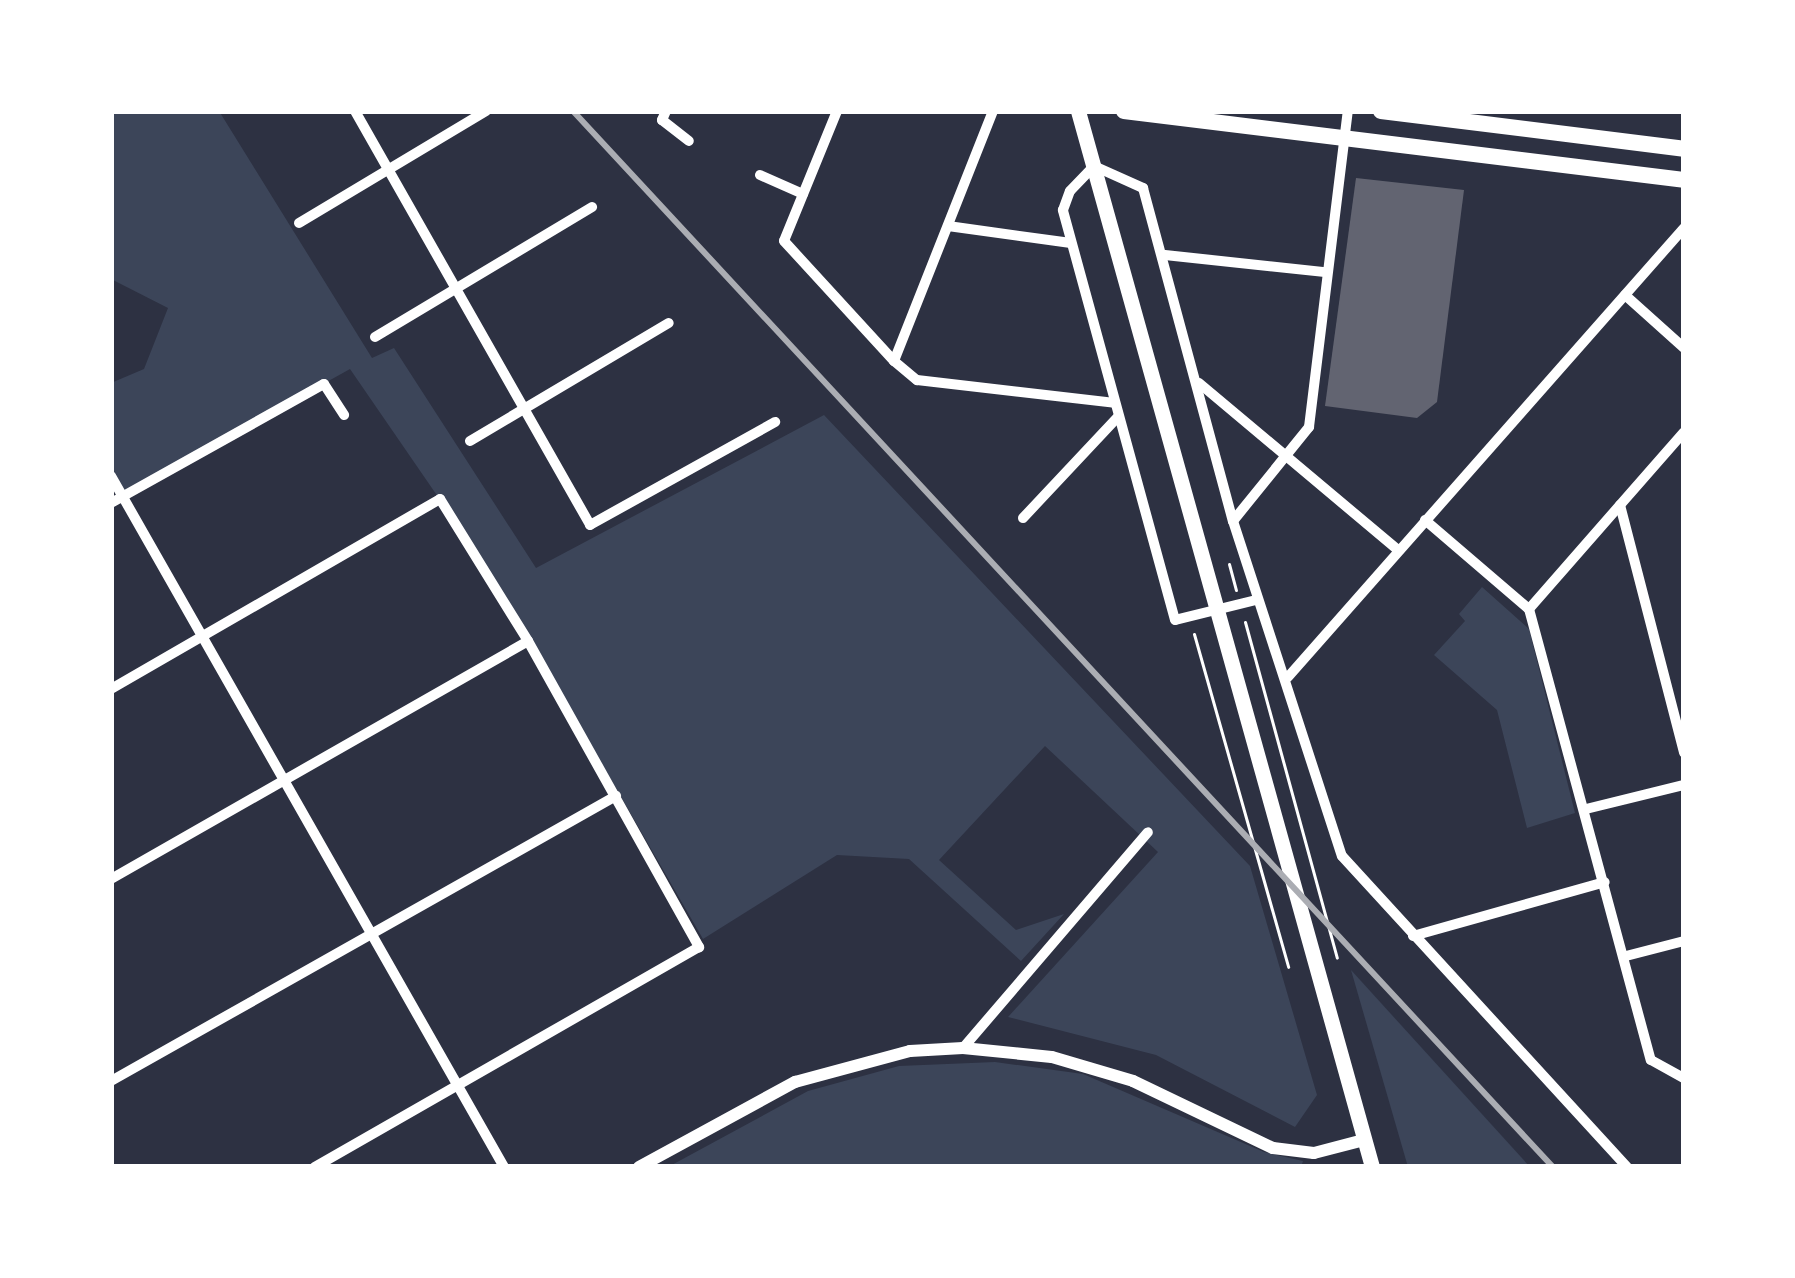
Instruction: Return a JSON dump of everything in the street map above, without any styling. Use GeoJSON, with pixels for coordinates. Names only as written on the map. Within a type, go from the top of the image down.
{"type":"FeatureCollection","features":[{"type":"Feature","properties":{"kind":"highway"},"geometry":{"type":"LineString","coordinates":[[1124,111],[1684,180]]}},
{"type":"Feature","properties":{"kind":"highway"},"geometry":{"type":"LineString","coordinates":[[1381,111],[1684,148]]}},
{"type":"Feature","properties":{"kind":"main road"},"geometry":{"type":"LineString","coordinates":[[1078,111],[1372,1167]]}},
{"type":"Feature","properties":{"kind":"street"},"geometry":{"type":"LineString","coordinates":[[355,111],[590,525],[775,422]]}},
{"type":"Feature","properties":{"kind":"street"},"geometry":{"type":"LineString","coordinates":[[299,223],[486,111]]}},
{"type":"Feature","properties":{"kind":"street"},"geometry":{"type":"LineString","coordinates":[[665,111],[662,120],[689,141]]}},
{"type":"Feature","properties":{"kind":"street"},"geometry":{"type":"LineString","coordinates":[[837,111],[784,241],[894,361],[916,380],[1114,403]]}},
{"type":"Feature","properties":{"kind":"street"},"geometry":{"type":"LineString","coordinates":[[894,361],[993,111]]}},
{"type":"Feature","properties":{"kind":"street"},"geometry":{"type":"LineString","coordinates":[[1232,521],[1309,428],[1348,111]]}},
{"type":"Feature","properties":{"kind":"street"},"geometry":{"type":"LineString","coordinates":[[1256,600],[1175,620],[1063,210],[1070,191],[1094,166],[1143,188],[1165,255],[1232,521],[1256,600],[1288,677],[1342,856],[1628,1167]]}},
{"type":"Feature","properties":{"kind":"street"},"geometry":{"type":"LineString","coordinates":[[760,175],[803,194]]}},
{"type":"Feature","properties":{"kind":"street"},"geometry":{"type":"LineString","coordinates":[[375,338],[592,207]]}},
{"type":"Feature","properties":{"kind":"street"},"geometry":{"type":"LineString","coordinates":[[948,226],[1071,243]]}},
{"type":"Feature","properties":{"kind":"street"},"geometry":{"type":"LineString","coordinates":[[1288,677],[1684,227]]}},
{"type":"Feature","properties":{"kind":"street"},"geometry":{"type":"LineString","coordinates":[[1165,255],[1325,272]]}},
{"type":"Feature","properties":{"kind":"street"},"geometry":{"type":"LineString","coordinates":[[1625,295],[1684,348]]}},
{"type":"Feature","properties":{"kind":"street"},"geometry":{"type":"LineString","coordinates":[[470,441],[669,323]]}},
{"type":"Feature","properties":{"kind":"street"},"geometry":{"type":"LineString","coordinates":[[1196,381],[1289,454],[1398,550]]}},
{"type":"Feature","properties":{"kind":"street"},"geometry":{"type":"LineString","coordinates":[[117,500],[324,384],[344,415]]}},
{"type":"Feature","properties":{"kind":"street"},"geometry":{"type":"LineString","coordinates":[[1023,518],[1118,416]]}},
{"type":"Feature","properties":{"kind":"street"},"geometry":{"type":"LineString","coordinates":[[1528,609],[1684,432]]}},
{"type":"Feature","properties":{"kind":"street"},"geometry":{"type":"LineString","coordinates":[[111,476],[117,500],[203,637],[504,1167]]}},
{"type":"Feature","properties":{"kind":"street"},"geometry":{"type":"LineString","coordinates":[[111,689],[440,499],[528,641],[699,947],[315,1167]]}},
{"type":"Feature","properties":{"kind":"street"},"geometry":{"type":"LineString","coordinates":[[1620,505],[1684,753]]}},
{"type":"Feature","properties":{"kind":"street"},"geometry":{"type":"LineString","coordinates":[[1425,520],[1528,609],[1651,1060],[1684,1078]]}},
{"type":"Feature","properties":{"kind":"street"},"geometry":{"type":"LineString","coordinates":[[111,879],[528,641]]}},
{"type":"Feature","properties":{"kind":"street"},"geometry":{"type":"LineString","coordinates":[[1586,809],[1684,785]]}},
{"type":"Feature","properties":{"kind":"street"},"geometry":{"type":"LineString","coordinates":[[111,1081],[616,796]]}},
{"type":"Feature","properties":{"kind":"street"},"geometry":{"type":"LineString","coordinates":[[963,1048],[1148,832]]}},
{"type":"Feature","properties":{"kind":"street"},"geometry":{"type":"LineString","coordinates":[[1413,936],[1605,882]]}},
{"type":"Feature","properties":{"kind":"street"},"geometry":{"type":"LineString","coordinates":[[1626,956],[1684,941]]}},
{"type":"Feature","properties":{"kind":"street"},"geometry":{"type":"LineString","coordinates":[[639,1167],[795,1082],[910,1051],[963,1048],[1052,1057],[1133,1081],[1273,1148],[1315,1153],[1364,1140]]}},
{"type":"Feature","properties":{"kind":"path"},"geometry":{"type":"LineString","coordinates":[[1227,556],[1337,958]]}},
{"type":"Feature","properties":{"kind":"path"},"geometry":{"type":"LineString","coordinates":[[1192,627],[1288,967]]}},
{"type":"Feature","properties":{"kind":"shaded area"},"geometry":{"type":"Polygon","coordinates":[[[111,111],[219,111],[372,358],[394,348],[536,568],[824,415],[1250,866],[1317,1095],[1295,1127],[1156,1055],[1008,1017],[1158,852],[1045,746],[939,860],[1016,930],[1064,914],[1021,961],[909,859],[837,855],[703,939],[500,587],[350,369],[122,496],[111,476],[111,383],[144,369],[168,308],[111,279],[111,111]]]}},
{"type":"Feature","properties":{"kind":"shaded area"},"geometry":{"type":"Polygon","coordinates":[[[1482,587],[1529,629],[1575,813],[1527,828],[1497,710],[1434,655],[1465,621],[1459,614],[1482,587]]]}},
{"type":"Feature","properties":{"kind":"shaded area"},"geometry":{"type":"Polygon","coordinates":[[[1351,970],[1530,1167],[1408,1167],[1351,970]]]}},
{"type":"Feature","properties":{"kind":"shaded area"},"geometry":{"type":"Polygon","coordinates":[[[995,1062],[1083,1074],[1264,1152],[1303,1161],[1301,1167],[668,1167],[808,1091],[899,1066],[995,1062]]]}},
{"type":"Feature","properties":{"kind":"building"},"geometry":{"type":"Polygon","coordinates":[[[1356,178],[1464,190],[1437,402],[1417,418],[1325,406],[1356,178]]]}},
{"type":"Feature","properties":{"kind":"railway"},"geometry":{"type":"LineString","coordinates":[[573,111],[1553,1167]]}}]}
